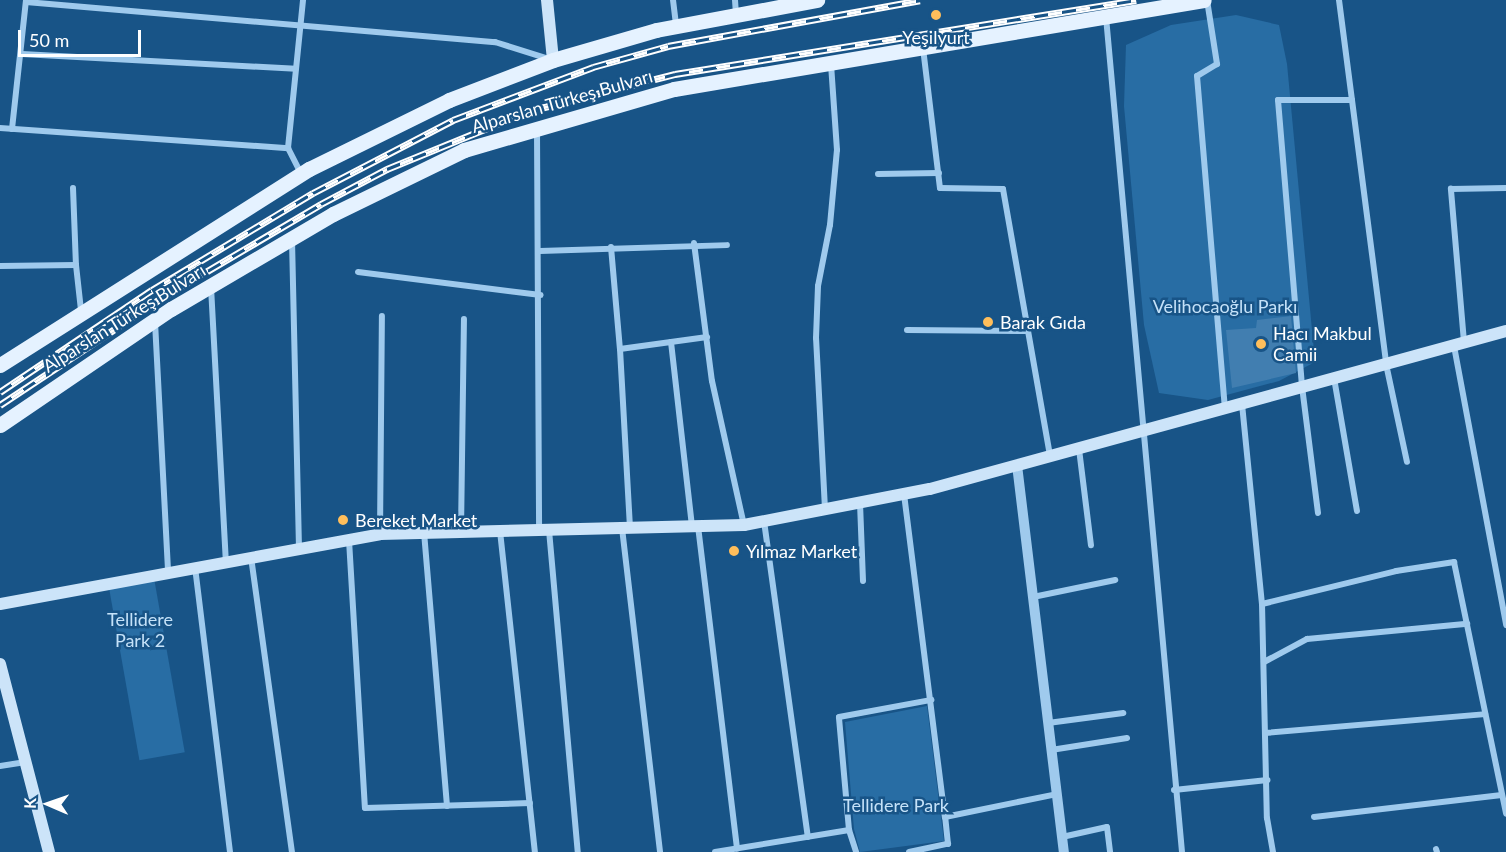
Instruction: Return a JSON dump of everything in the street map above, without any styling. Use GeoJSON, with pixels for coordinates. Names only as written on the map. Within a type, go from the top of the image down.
{"type":"FeatureCollection","features":[{"type":"Feature","properties":{"kind":"main road"},"geometry":{"type":"LineString","coordinates":[[547,0],[553,60]]}},
{"type":"Feature","properties":{"kind":"main road","name":"Alparslan Türkeş Bulvarı"},"geometry":{"type":"LineString","coordinates":[[0,365],[81,310],[301,174],[449,100],[553,60],[735,8],[817,0]]}},
{"type":"Feature","properties":{"kind":"main road","name":"Alparslan Türkeş Bulvarı"},"geometry":{"type":"LineString","coordinates":[[0,425],[155,319],[211,285],[292,238],[464,150],[674,89],[1206,0]]}},
{"type":"Feature","properties":{"kind":"main road"},"geometry":{"type":"LineString","coordinates":[[0,604],[380,534],[744,525],[904,494],[1506,331]]}},
{"type":"Feature","properties":{"kind":"main road"},"geometry":{"type":"LineString","coordinates":[[0,664],[28,761],[49,852]]}},
{"type":"Feature","properties":{"kind":"street"},"geometry":{"type":"LineString","coordinates":[[301,174],[288,148],[303,0]]}},
{"type":"Feature","properties":{"kind":"street"},"geometry":{"type":"LineString","coordinates":[[673,0],[676,26]]}},
{"type":"Feature","properties":{"kind":"street"},"geometry":{"type":"LineString","coordinates":[[1206,0],[1217,63],[1197,76],[1225,408]]}},
{"type":"Feature","properties":{"kind":"street"},"geometry":{"type":"LineString","coordinates":[[1339,0],[1386,364],[1407,462]]}},
{"type":"Feature","properties":{"kind":"street"},"geometry":{"type":"LineString","coordinates":[[12,129],[26,1],[300,22],[495,42],[553,60]]}},
{"type":"Feature","properties":{"kind":"street"},"geometry":{"type":"LineString","coordinates":[[1106,17],[1146,429],[1174,790],[1182,852]]}},
{"type":"Feature","properties":{"kind":"street"},"geometry":{"type":"LineString","coordinates":[[923,48],[940,188],[1003,189],[1050,456]]}},
{"type":"Feature","properties":{"kind":"street"},"geometry":{"type":"LineString","coordinates":[[22,54],[296,69]]}},
{"type":"Feature","properties":{"kind":"street"},"geometry":{"type":"LineString","coordinates":[[825,510],[816,339],[818,286],[830,225],[837,150],[831,64]]}},
{"type":"Feature","properties":{"kind":"street"},"geometry":{"type":"LineString","coordinates":[[1318,513],[1302,386],[1278,100],[1352,100]]}},
{"type":"Feature","properties":{"kind":"street"},"geometry":{"type":"LineString","coordinates":[[537,127],[544,530],[578,852]]}},
{"type":"Feature","properties":{"kind":"street"},"geometry":{"type":"LineString","coordinates":[[0,128],[288,148]]}},
{"type":"Feature","properties":{"kind":"street"},"geometry":{"type":"LineString","coordinates":[[878,174],[939,173]]}},
{"type":"Feature","properties":{"kind":"street"},"geometry":{"type":"LineString","coordinates":[[73,188],[76,265],[81,310]]}},
{"type":"Feature","properties":{"kind":"street"},"geometry":{"type":"LineString","coordinates":[[1506,188],[1451,189],[1459,344],[1506,625]]}},
{"type":"Feature","properties":{"kind":"street"},"geometry":{"type":"LineString","coordinates":[[292,238],[298,548]]}},
{"type":"Feature","properties":{"kind":"street"},"geometry":{"type":"LineString","coordinates":[[540,250],[694,243],[727,245]]}},
{"type":"Feature","properties":{"kind":"street"},"geometry":{"type":"LineString","coordinates":[[694,243],[707,337],[744,525]]}},
{"type":"Feature","properties":{"kind":"street"},"geometry":{"type":"LineString","coordinates":[[611,247],[620,349],[626,528],[660,852]]}},
{"type":"Feature","properties":{"kind":"street"},"geometry":{"type":"LineString","coordinates":[[0,266],[76,265]]}},
{"type":"Feature","properties":{"kind":"street"},"geometry":{"type":"LineString","coordinates":[[358,273],[541,295]]}},
{"type":"Feature","properties":{"kind":"street"},"geometry":{"type":"LineString","coordinates":[[211,285],[226,562]]}},
{"type":"Feature","properties":{"kind":"street"},"geometry":{"type":"LineString","coordinates":[[380,534],[382,316]]}},
{"type":"Feature","properties":{"kind":"street"},"geometry":{"type":"LineString","coordinates":[[155,319],[168,573]]}},
{"type":"Feature","properties":{"kind":"street"},"geometry":{"type":"LineString","coordinates":[[461,531],[464,319]]}},
{"type":"Feature","properties":{"kind":"street"},"geometry":{"type":"LineString","coordinates":[[907,330],[1028,331]]}},
{"type":"Feature","properties":{"kind":"street"},"geometry":{"type":"LineString","coordinates":[[620,349],[707,337]]}},
{"type":"Feature","properties":{"kind":"street"},"geometry":{"type":"LineString","coordinates":[[670,342],[737,849]]}},
{"type":"Feature","properties":{"kind":"street"},"geometry":{"type":"LineString","coordinates":[[1334,378],[1357,511]]}},
{"type":"Feature","properties":{"kind":"street"},"geometry":{"type":"LineString","coordinates":[[1241,403],[1262,604],[1267,780],[1273,852]]}},
{"type":"Feature","properties":{"kind":"street"},"geometry":{"type":"LineString","coordinates":[[1079,448],[1091,545]]}},
{"type":"Feature","properties":{"kind":"street"},"geometry":{"type":"LineString","coordinates":[[1017,465],[1064,852]]}},
{"type":"Feature","properties":{"kind":"street"},"geometry":{"type":"LineString","coordinates":[[904,494],[948,844],[909,852]]}},
{"type":"Feature","properties":{"kind":"street"},"geometry":{"type":"LineString","coordinates":[[860,503],[862,581]]}},
{"type":"Feature","properties":{"kind":"street"},"geometry":{"type":"LineString","coordinates":[[764,521],[808,837]]}},
{"type":"Feature","properties":{"kind":"street"},"geometry":{"type":"LineString","coordinates":[[500,530],[535,852]]}},
{"type":"Feature","properties":{"kind":"street"},"geometry":{"type":"LineString","coordinates":[[424,532],[447,806]]}},
{"type":"Feature","properties":{"kind":"street"},"geometry":{"type":"LineString","coordinates":[[349,539],[365,808],[530,803]]}},
{"type":"Feature","properties":{"kind":"street"},"geometry":{"type":"LineString","coordinates":[[251,557],[292,852]]}},
{"type":"Feature","properties":{"kind":"street"},"geometry":{"type":"LineString","coordinates":[[1262,604],[1396,571],[1454,562],[1506,814]]}},
{"type":"Feature","properties":{"kind":"street"},"geometry":{"type":"LineString","coordinates":[[195,567],[231,852]]}},
{"type":"Feature","properties":{"kind":"street"},"geometry":{"type":"LineString","coordinates":[[1033,597],[1115,580]]}},
{"type":"Feature","properties":{"kind":"street"},"geometry":{"type":"LineString","coordinates":[[1264,662],[1306,639],[1467,624]]}},
{"type":"Feature","properties":{"kind":"street"},"geometry":{"type":"LineString","coordinates":[[856,852],[849,830],[839,717],[931,700]]}},
{"type":"Feature","properties":{"kind":"street"},"geometry":{"type":"LineString","coordinates":[[1048,723],[1123,713]]}},
{"type":"Feature","properties":{"kind":"street"},"geometry":{"type":"LineString","coordinates":[[1265,733],[1485,714]]}},
{"type":"Feature","properties":{"kind":"street"},"geometry":{"type":"LineString","coordinates":[[1052,750],[1127,738]]}},
{"type":"Feature","properties":{"kind":"street"},"geometry":{"type":"LineString","coordinates":[[0,765],[28,761]]}},
{"type":"Feature","properties":{"kind":"street"},"geometry":{"type":"LineString","coordinates":[[1174,790],[1267,780]]}},
{"type":"Feature","properties":{"kind":"street"},"geometry":{"type":"LineString","coordinates":[[945,817],[1057,794]]}},
{"type":"Feature","properties":{"kind":"street"},"geometry":{"type":"LineString","coordinates":[[1314,817],[1502,795]]}},
{"type":"Feature","properties":{"kind":"street"},"geometry":{"type":"LineString","coordinates":[[1062,837],[1107,827],[1110,852]]}},
{"type":"Feature","properties":{"kind":"street"},"geometry":{"type":"LineString","coordinates":[[715,852],[849,830]]}},
{"type":"Feature","properties":{"kind":"green space","name":"Velihocaoğlu Parkı"},"geometry":{"type":"Polygon","coordinates":[[[1236,15],[1279,25],[1287,64],[1315,362],[1279,381],[1208,400],[1159,393],[1144,325],[1124,106],[1126,45],[1171,25],[1236,15]]]}},
{"type":"Feature","properties":{"kind":"green space","name":"Tellidere Park 2"},"geometry":{"type":"Polygon","coordinates":[[[154,578],[185,752],[139,760],[109,586],[154,578]]]}},
{"type":"Feature","properties":{"kind":"green space","name":"Tellidere Park"},"geometry":{"type":"Polygon","coordinates":[[[927,706],[944,841],[860,852],[854,829],[845,722],[927,706]]]}},
{"type":"Feature","properties":{"kind":"building","name":"Hacı Makbul Camii"},"geometry":{"type":"Polygon","coordinates":[[[1291,316],[1296,373],[1232,388],[1226,330],[1256,328],[1257,320],[1291,316]]]}},
{"type":"Feature","properties":{"kind":"railway"},"geometry":{"type":"LineString","coordinates":[[0,392],[152,290],[313,193],[453,120],[593,67],[668,46],[920,0]]}},
{"type":"Feature","properties":{"kind":"railway"},"geometry":{"type":"LineString","coordinates":[[0,405],[160,299],[321,204],[387,169],[529,111],[675,74],[1136,0]]}},
{"type":"Feature","properties":{"kind":"place","name":"Yeşilyurt"},"geometry":{"type":"Point","coordinates":[936,15]}},
{"type":"Feature","properties":{"kind":"place","name":"Barak Gıda"},"geometry":{"type":"Point","coordinates":[988,322]}},
{"type":"Feature","properties":{"kind":"place","name":"Hacı Makbul Camii"},"geometry":{"type":"Point","coordinates":[1261,344]}},
{"type":"Feature","properties":{"kind":"place","name":"Bereket Market"},"geometry":{"type":"Point","coordinates":[343,520]}},
{"type":"Feature","properties":{"kind":"place","name":"Yılmaz Market"},"geometry":{"type":"Point","coordinates":[734,551]}}]}
